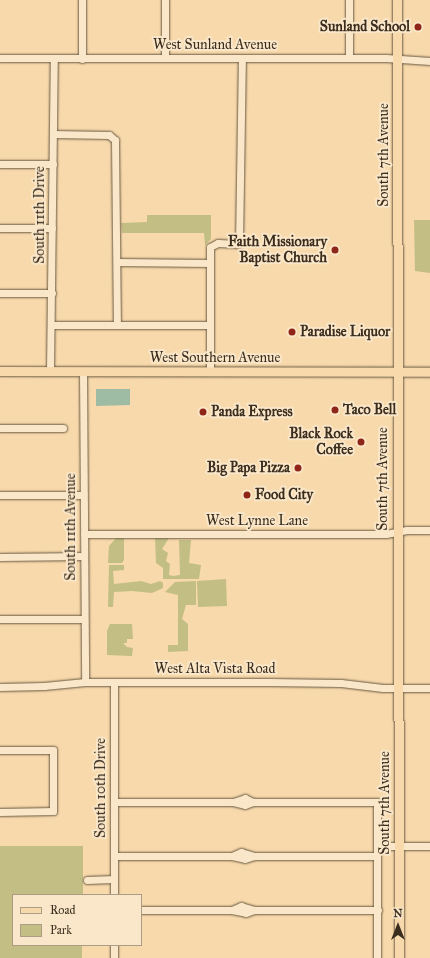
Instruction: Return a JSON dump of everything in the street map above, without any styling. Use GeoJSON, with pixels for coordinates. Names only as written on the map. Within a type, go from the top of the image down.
{"type":"FeatureCollection","features":[{"type":"Feature","properties":{"kind":"main road","name":"South 7th Avenue"},"geometry":{"type":"LineString","coordinates":[[397,0],[396,372],[399,958]]}},
{"type":"Feature","properties":{"kind":"main road","name":"West Southern Avenue"},"geometry":{"type":"LineString","coordinates":[[0,371],[430,372]]}},
{"type":"Feature","properties":{"kind":"street"},"geometry":{"type":"LineString","coordinates":[[82,0],[82,59]]}},
{"type":"Feature","properties":{"kind":"street"},"geometry":{"type":"LineString","coordinates":[[164,58],[165,0]]}},
{"type":"Feature","properties":{"kind":"street"},"geometry":{"type":"LineString","coordinates":[[349,0],[349,58]]}},
{"type":"Feature","properties":{"kind":"street","name":"West Sunland Avenue"},"geometry":{"type":"LineString","coordinates":[[0,58],[349,58],[430,61]]}},
{"type":"Feature","properties":{"kind":"street","name":"South 11th Drive"},"geometry":{"type":"LineString","coordinates":[[50,371],[52,325],[54,58]]}},
{"type":"Feature","properties":{"kind":"street"},"geometry":{"type":"LineString","coordinates":[[210,372],[210,263],[213,245],[239,244],[242,58]]}},
{"type":"Feature","properties":{"kind":"street"},"geometry":{"type":"LineString","coordinates":[[53,134],[105,134],[113,137],[116,145],[117,325]]}},
{"type":"Feature","properties":{"kind":"street"},"geometry":{"type":"LineString","coordinates":[[0,164],[53,164]]}},
{"type":"Feature","properties":{"kind":"street"},"geometry":{"type":"LineString","coordinates":[[0,228],[52,228]]}},
{"type":"Feature","properties":{"kind":"street"},"geometry":{"type":"LineString","coordinates":[[117,262],[210,263]]}},
{"type":"Feature","properties":{"kind":"street"},"geometry":{"type":"LineString","coordinates":[[0,293],[52,293]]}},
{"type":"Feature","properties":{"kind":"street"},"geometry":{"type":"LineString","coordinates":[[52,325],[210,325]]}},
{"type":"Feature","properties":{"kind":"street","name":"South 11th Avenue"},"geometry":{"type":"LineString","coordinates":[[83,371],[85,682]]}},
{"type":"Feature","properties":{"kind":"street"},"geometry":{"type":"LineString","coordinates":[[0,428],[63,428]]}},
{"type":"Feature","properties":{"kind":"street"},"geometry":{"type":"LineString","coordinates":[[0,495],[83,495]]}},
{"type":"Feature","properties":{"kind":"street","name":"West Lynne Lane"},"geometry":{"type":"LineString","coordinates":[[84,534],[397,533],[430,530]]}},
{"type":"Feature","properties":{"kind":"street"},"geometry":{"type":"LineString","coordinates":[[0,557],[84,556]]}},
{"type":"Feature","properties":{"kind":"street"},"geometry":{"type":"LineString","coordinates":[[0,619],[84,619]]}},
{"type":"Feature","properties":{"kind":"street","name":"West Alta Vista Road"},"geometry":{"type":"LineString","coordinates":[[0,687],[44,686],[85,682],[114,682],[342,683],[398,689],[430,688]]}},
{"type":"Feature","properties":{"kind":"street","name":"South 10th Drive"},"geometry":{"type":"LineString","coordinates":[[114,682],[114,894]]}},
{"type":"Feature","properties":{"kind":"street"},"geometry":{"type":"LineString","coordinates":[[0,750],[53,750],[53,811],[0,812]]}},
{"type":"Feature","properties":{"kind":"street"},"geometry":{"type":"LineString","coordinates":[[114,802],[233,802],[245,805],[253,802],[377,802],[377,958]]}},
{"type":"Feature","properties":{"kind":"street"},"geometry":{"type":"LineString","coordinates":[[377,846],[430,846]]}},
{"type":"Feature","properties":{"kind":"street"},"geometry":{"type":"LineString","coordinates":[[114,856],[232,856],[245,859],[254,856],[378,856]]}},
{"type":"Feature","properties":{"kind":"street"},"geometry":{"type":"LineString","coordinates":[[87,880],[114,879]]}},
{"type":"Feature","properties":{"kind":"street"},"geometry":{"type":"LineString","coordinates":[[142,910],[232,910],[241,913],[254,910],[378,910]]}},
{"type":"Feature","properties":{"kind":"street"},"geometry":{"type":"LineString","coordinates":[[114,946],[114,958]]}},
{"type":"Feature","properties":{"kind":"green space"},"geometry":{"type":"Polygon","coordinates":[[[147,215],[211,215],[211,239],[205,245],[204,233],[122,233],[121,223],[147,222],[147,215]]]}},
{"type":"Feature","properties":{"kind":"green space"},"geometry":{"type":"Polygon","coordinates":[[[414,220],[430,220],[430,273],[415,271],[414,220]]]}},
{"type":"Feature","properties":{"kind":"green space"},"geometry":{"type":"Polygon","coordinates":[[[117,537],[124,538],[124,560],[122,563],[108,563],[109,546],[117,537]]]}},
{"type":"Feature","properties":{"kind":"green space"},"geometry":{"type":"Polygon","coordinates":[[[155,538],[169,538],[162,549],[168,553],[166,561],[170,564],[169,575],[173,576],[180,575],[179,540],[191,540],[189,563],[201,565],[199,579],[163,579],[163,568],[156,563],[155,538]]]}},
{"type":"Feature","properties":{"kind":"green space"},"geometry":{"type":"Polygon","coordinates":[[[109,565],[124,565],[124,570],[113,571],[114,584],[141,581],[151,584],[160,581],[163,583],[163,588],[152,593],[132,591],[114,592],[113,607],[108,607],[109,565]]]}},
{"type":"Feature","properties":{"kind":"green space"},"geometry":{"type":"Polygon","coordinates":[[[226,579],[227,606],[198,607],[197,581],[226,579]]]}},
{"type":"Feature","properties":{"kind":"green space"},"geometry":{"type":"Polygon","coordinates":[[[196,581],[196,605],[186,605],[182,619],[188,624],[188,651],[168,652],[168,645],[178,645],[178,595],[165,592],[175,582],[196,581]]]}},
{"type":"Feature","properties":{"kind":"green space"},"geometry":{"type":"Polygon","coordinates":[[[110,624],[132,624],[133,639],[127,639],[127,643],[123,643],[127,647],[133,648],[132,656],[107,655],[107,631],[110,624]]]}},
{"type":"Feature","properties":{"kind":"green space"},"geometry":{"type":"Polygon","coordinates":[[[0,846],[83,846],[83,894],[12,894],[12,946],[82,946],[82,958],[0,958],[0,846]]]}},
{"type":"Feature","properties":{"kind":"shaded area"},"geometry":{"type":"Polygon","coordinates":[[[96,389],[130,389],[130,405],[96,406],[96,389]]]}},
{"type":"Feature","properties":{"kind":"place","name":"Sunland School"},"geometry":{"type":"Point","coordinates":[418,27]}},
{"type":"Feature","properties":{"kind":"place","name":"Faith Missionary Baptist Church"},"geometry":{"type":"Point","coordinates":[335,250]}},
{"type":"Feature","properties":{"kind":"place","name":"Paradise Liquor"},"geometry":{"type":"Point","coordinates":[292,332]}},
{"type":"Feature","properties":{"kind":"place","name":"Taco Bell"},"geometry":{"type":"Point","coordinates":[335,410]}},
{"type":"Feature","properties":{"kind":"place","name":"Panda Express"},"geometry":{"type":"Point","coordinates":[203,412]}},
{"type":"Feature","properties":{"kind":"place","name":"Black Rock Coffee"},"geometry":{"type":"Point","coordinates":[361,442]}},
{"type":"Feature","properties":{"kind":"place","name":"Big Papa Pizza"},"geometry":{"type":"Point","coordinates":[298,468]}},
{"type":"Feature","properties":{"kind":"place","name":"Food City"},"geometry":{"type":"Point","coordinates":[247,495]}}]}
